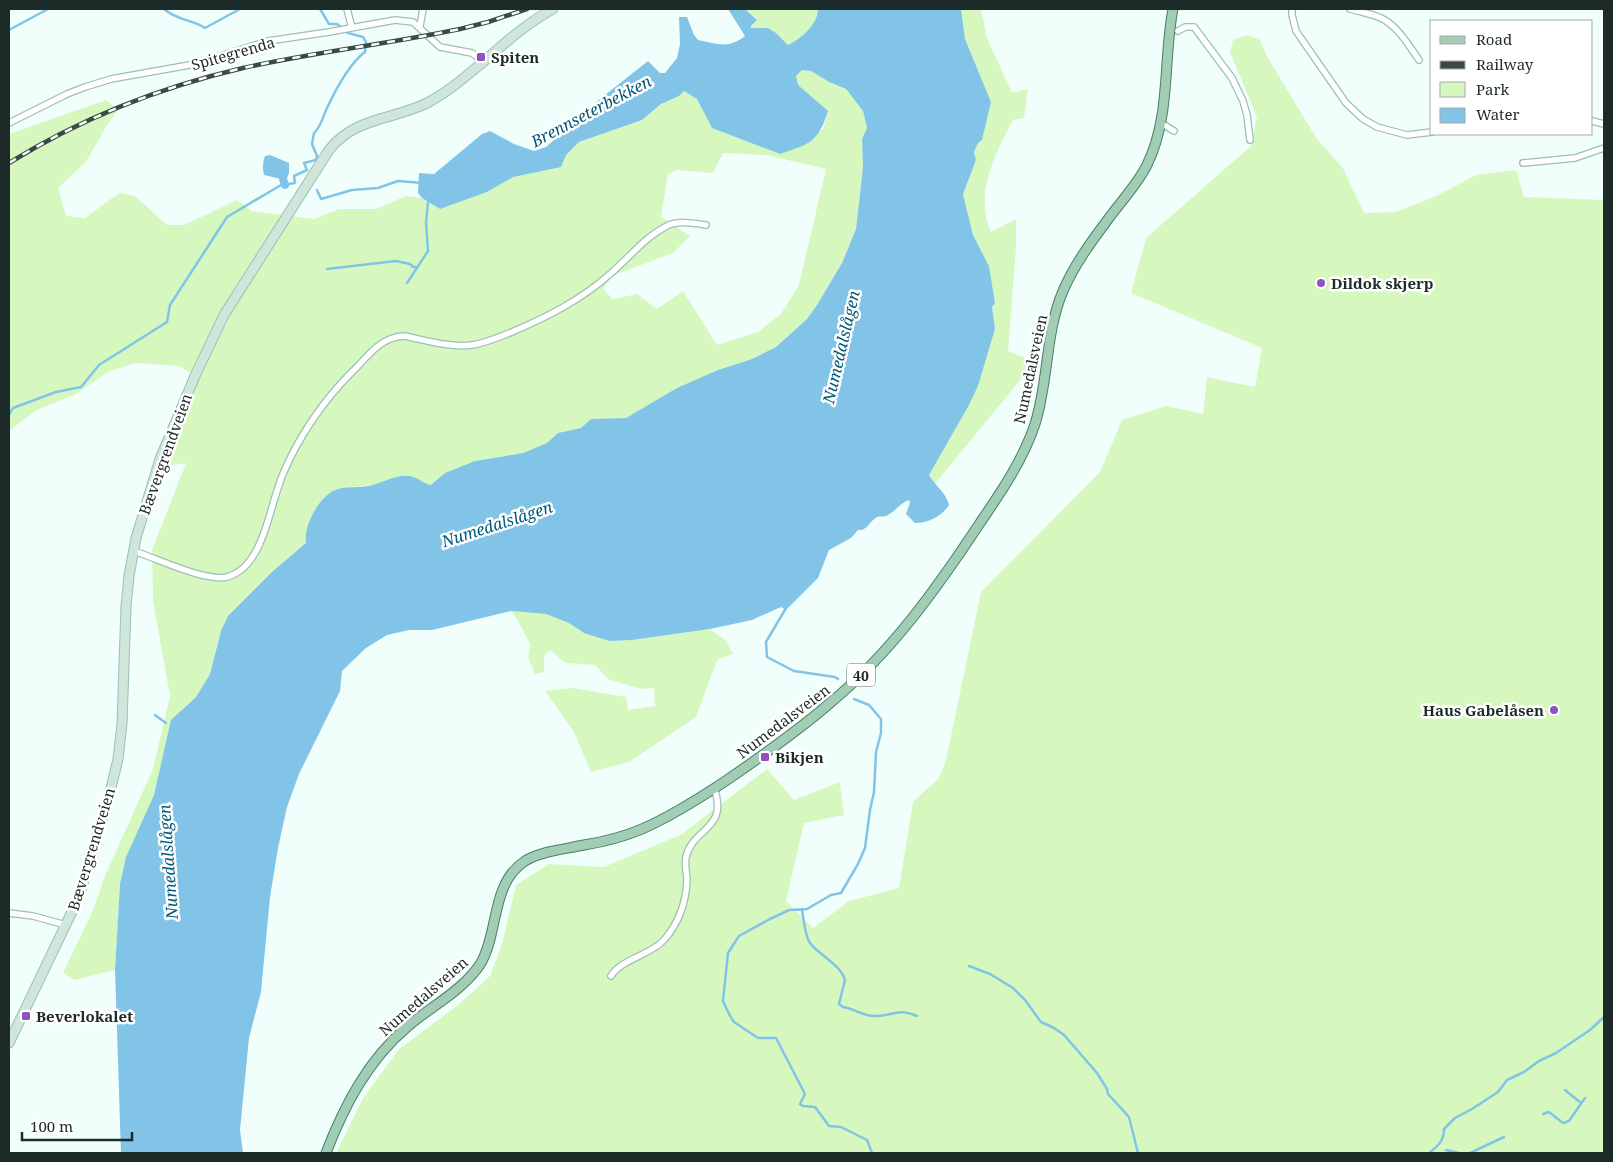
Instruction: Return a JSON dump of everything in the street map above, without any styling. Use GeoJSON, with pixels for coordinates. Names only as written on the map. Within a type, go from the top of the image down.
{"type":"FeatureCollection","features":[{"type":"Feature","properties":{"kind":"main road","name":"Bævergrendveien"},"geometry":{"type":"LineString","coordinates":[[9,1043],[66,925],[88,870],[118,759],[123,716],[126,596],[133,551],[160,459],[214,333],[235,296],[329,150],[341,136],[356,127],[408,111],[428,102],[448,90],[530,23],[553,9]]}},
{"type":"Feature","properties":{"kind":"main road","name":"Numedalsveien"},"geometry":{"type":"LineString","coordinates":[[326,1153],[348,1105],[378,1054],[411,1023],[458,987],[480,964],[492,937],[502,891],[508,878],[517,868],[534,857],[604,841],[640,830],[676,812],[714,788],[789,736],[827,706],[896,638],[916,614],[974,533],[1017,464],[1034,428],[1055,316],[1067,281],[1097,234],[1140,177],[1154,149],[1161,123],[1168,38],[1173,9]]}},
{"type":"Feature","properties":{"kind":"street"},"geometry":{"type":"LineString","coordinates":[[347,9],[352,28]]}},
{"type":"Feature","properties":{"kind":"street"},"geometry":{"type":"LineString","coordinates":[[423,9],[420,26],[440,47],[472,53],[483,62]]}},
{"type":"Feature","properties":{"kind":"street"},"geometry":{"type":"LineString","coordinates":[[1292,9],[1296,31],[1346,103],[1363,119],[1377,127],[1407,134],[1430,132]]}},
{"type":"Feature","properties":{"kind":"street"},"geometry":{"type":"LineString","coordinates":[[1350,9],[1382,19],[1392,26],[1419,60]]}},
{"type":"Feature","properties":{"kind":"street","name":"Spitegrenda"},"geometry":{"type":"LineString","coordinates":[[9,123],[73,92],[111,79],[179,68],[268,40],[402,20],[414,22],[420,26]]}},
{"type":"Feature","properties":{"kind":"street"},"geometry":{"type":"LineString","coordinates":[[1178,31],[1185,27],[1194,27],[1232,78],[1247,115],[1250,140]]}},
{"type":"Feature","properties":{"kind":"street"},"geometry":{"type":"LineString","coordinates":[[1161,123],[1174,132]]}},
{"type":"Feature","properties":{"kind":"street"},"geometry":{"type":"LineString","coordinates":[[1522,163],[1575,158],[1604,148]]}},
{"type":"Feature","properties":{"kind":"street"},"geometry":{"type":"LineString","coordinates":[[133,551],[207,576],[222,578],[236,573],[256,553],[282,476],[306,429],[334,390],[381,344],[395,336],[456,345],[472,345],[493,339],[552,314],[579,298],[595,287],[666,226],[677,223],[706,225]]}},
{"type":"Feature","properties":{"kind":"street"},"geometry":{"type":"LineString","coordinates":[[611,976],[619,967],[650,951],[664,941],[676,923],[685,904],[687,880],[685,858],[695,841],[713,822],[717,812],[719,804],[714,788]]}},
{"type":"Feature","properties":{"kind":"street"},"geometry":{"type":"LineString","coordinates":[[9,913],[33,916],[66,925]]}},
{"type":"Feature","properties":{"kind":"green space"},"geometry":{"type":"Polygon","coordinates":[[[745,9],[818,9],[815,20],[808,30],[788,45],[768,28],[751,28],[757,19],[745,9]]]}},
{"type":"Feature","properties":{"kind":"green space"},"geometry":{"type":"Polygon","coordinates":[[[961,9],[981,9],[987,38],[1012,93],[1028,89],[1024,118],[1013,120],[994,161],[986,189],[985,204],[986,218],[991,232],[1016,219],[1016,249],[1008,351],[1035,362],[934,485],[929,475],[978,386],[995,329],[992,307],[995,303],[989,266],[973,235],[963,194],[976,160],[974,152],[982,139],[991,102],[965,39],[961,9]]]}},
{"type":"Feature","properties":{"kind":"green space"},"geometry":{"type":"Polygon","coordinates":[[[1248,35],[1260,40],[1268,58],[1317,139],[1343,168],[1364,213],[1396,212],[1436,196],[1476,175],[1516,170],[1524,197],[1604,200],[1604,1153],[336,1153],[363,1098],[399,1049],[458,1005],[490,976],[502,944],[516,885],[549,864],[604,867],[682,834],[767,769],[794,800],[840,782],[844,815],[804,823],[786,901],[813,928],[849,901],[899,888],[913,802],[939,778],[946,760],[981,592],[1100,472],[1122,420],[1166,406],[1203,414],[1207,377],[1255,387],[1262,348],[1131,293],[1146,238],[1251,146],[1257,117],[1230,52],[1233,40],[1248,35]]]}},
{"type":"Feature","properties":{"kind":"green space"},"geometry":{"type":"Polygon","coordinates":[[[802,70],[811,71],[829,82],[846,89],[863,111],[867,128],[862,139],[863,167],[856,229],[842,263],[807,319],[776,347],[752,359],[718,370],[664,396],[626,418],[591,419],[581,428],[558,433],[547,443],[523,453],[475,461],[437,480],[431,485],[413,477],[400,476],[373,485],[347,487],[332,492],[315,512],[307,528],[306,543],[221,631],[210,674],[196,697],[183,708],[162,766],[154,795],[126,857],[120,884],[115,970],[75,980],[63,973],[94,908],[104,878],[153,769],[170,696],[153,601],[152,550],[186,463],[160,467],[192,374],[179,366],[135,363],[108,372],[76,394],[35,411],[9,431],[9,134],[106,100],[118,110],[107,125],[86,162],[58,188],[66,216],[85,218],[119,193],[135,196],[167,225],[184,225],[237,200],[252,211],[314,219],[339,209],[376,209],[406,196],[422,198],[440,209],[487,192],[513,177],[534,172],[566,155],[579,142],[642,120],[661,104],[679,96],[684,91],[697,99],[712,128],[780,154],[823,129],[828,112],[797,85],[796,76],[802,70]],[[723,153],[713,173],[677,170],[668,174],[661,217],[690,236],[673,253],[612,276],[603,289],[613,299],[637,294],[657,309],[683,291],[717,345],[758,332],[781,314],[799,285],[826,169],[766,155],[723,153]]]}},
{"type":"Feature","properties":{"kind":"green space"},"geometry":{"type":"Polygon","coordinates":[[[511,611],[546,614],[569,623],[584,633],[609,641],[632,640],[710,629],[726,641],[733,654],[717,660],[696,717],[629,762],[591,772],[574,732],[545,691],[573,688],[626,697],[628,710],[655,706],[654,688],[640,689],[608,679],[595,665],[566,663],[550,650],[544,656],[544,672],[535,674],[528,657],[530,644],[511,611]]]}},
{"type":"Feature","properties":{"kind":"water","name":"Numedalslågen"},"geometry":{"type":"Polygon","coordinates":[[[728,9],[745,9],[757,20],[751,28],[768,28],[788,45],[808,30],[815,20],[818,9],[961,9],[965,39],[991,102],[982,140],[978,143],[974,152],[976,160],[963,194],[973,235],[989,266],[995,303],[992,307],[995,329],[978,386],[929,475],[945,496],[949,505],[939,516],[920,523],[915,523],[906,514],[910,503],[909,500],[886,516],[877,517],[864,529],[858,530],[851,538],[829,550],[818,578],[786,610],[781,607],[752,620],[710,629],[632,640],[609,641],[584,633],[569,623],[546,614],[511,611],[432,630],[409,630],[387,635],[366,648],[342,671],[340,691],[299,774],[287,807],[270,897],[261,992],[249,1038],[240,1130],[243,1153],[121,1153],[115,970],[120,884],[126,857],[154,795],[171,720],[196,697],[210,674],[221,631],[228,616],[272,572],[306,543],[307,528],[310,520],[319,504],[331,492],[342,488],[369,486],[394,477],[405,476],[413,477],[431,485],[445,473],[475,461],[523,453],[547,443],[558,433],[581,428],[591,419],[626,418],[677,388],[718,370],[752,359],[776,347],[807,319],[842,263],[856,229],[863,167],[862,139],[867,128],[863,111],[846,89],[829,82],[811,71],[802,70],[796,76],[798,85],[828,111],[824,122],[811,141],[780,154],[712,128],[697,99],[684,91],[679,96],[661,104],[642,120],[579,142],[566,155],[561,167],[513,177],[487,192],[440,209],[422,198],[418,193],[419,173],[434,174],[482,134],[490,131],[514,144],[534,151],[546,147],[600,99],[648,61],[660,73],[665,73],[677,58],[680,44],[679,17],[687,17],[698,40],[728,44],[739,40],[745,36],[728,9]]]}},
{"type":"Feature","properties":{"kind":"water"},"geometry":{"type":"Polygon","coordinates":[[[270,155],[289,163],[287,178],[281,179],[264,175],[264,158],[270,155]]]}},
{"type":"Feature","properties":{"kind":"waterway"},"geometry":{"type":"LineString","coordinates":[[9,30],[48,9]]}},
{"type":"Feature","properties":{"kind":"waterway"},"geometry":{"type":"LineString","coordinates":[[164,9],[174,16],[205,28],[240,9]]}},
{"type":"Feature","properties":{"kind":"waterway","name":"Brennseterbekken"},"geometry":{"type":"LineString","coordinates":[[9,415],[13,408],[56,392],[81,387],[99,365],[167,322],[170,305],[227,217],[281,185],[295,183],[294,176],[307,170],[304,163],[316,160],[317,156],[312,144],[314,133],[320,125],[330,101],[343,78],[353,63],[365,52],[366,42],[363,37],[348,33],[337,24],[329,24],[320,9]]}},
{"type":"Feature","properties":{"kind":"waterway","name":"Brennseterbekken"},"geometry":{"type":"LineString","coordinates":[[283,179],[285,185]]}},
{"type":"Feature","properties":{"kind":"waterway","name":"Brennseterbekken"},"geometry":{"type":"LineString","coordinates":[[317,190],[321,199],[352,190],[378,188],[398,181],[423,183]]}},
{"type":"Feature","properties":{"kind":"waterway"},"geometry":{"type":"LineString","coordinates":[[407,283],[428,251],[426,223],[430,199]]}},
{"type":"Feature","properties":{"kind":"waterway"},"geometry":{"type":"LineString","coordinates":[[327,269],[396,261],[417,267]]}},
{"type":"Feature","properties":{"kind":"waterway"},"geometry":{"type":"LineString","coordinates":[[786,608],[766,642],[767,657],[794,671],[838,679]]}},
{"type":"Feature","properties":{"kind":"waterway"},"geometry":{"type":"LineString","coordinates":[[854,699],[869,705],[881,719],[881,733],[876,752],[874,792],[865,848],[841,893],[831,895],[807,909],[789,910],[739,936],[728,953],[723,1001],[734,1022],[758,1038],[776,1038],[805,1094],[800,1104],[815,1107],[829,1126],[841,1127],[867,1140],[872,1153]]}},
{"type":"Feature","properties":{"kind":"waterway"},"geometry":{"type":"LineString","coordinates":[[155,715],[166,723]]}},
{"type":"Feature","properties":{"kind":"waterway"},"geometry":{"type":"LineString","coordinates":[[802,909],[810,943],[835,965],[845,980],[839,1004],[870,1016],[899,1012],[917,1016]]}},
{"type":"Feature","properties":{"kind":"waterway"},"geometry":{"type":"LineString","coordinates":[[969,966],[990,974],[1013,988],[1025,1000],[1041,1022],[1064,1035],[1097,1073],[1108,1094],[1129,1117],[1138,1153]]}},
{"type":"Feature","properties":{"kind":"waterway"},"geometry":{"type":"LineString","coordinates":[[1429,1153],[1440,1143],[1444,1129],[1455,1118],[1498,1092],[1507,1080],[1556,1053],[1590,1030],[1604,1017]]}},
{"type":"Feature","properties":{"kind":"waterway"},"geometry":{"type":"LineString","coordinates":[[1565,1090],[1581,1103]]}},
{"type":"Feature","properties":{"kind":"waterway"},"geometry":{"type":"LineString","coordinates":[[1543,1114],[1549,1112],[1563,1123],[1569,1121],[1585,1098]]}},
{"type":"Feature","properties":{"kind":"waterway"},"geometry":{"type":"LineString","coordinates":[[1470,1153],[1504,1137]]}},
{"type":"Feature","properties":{"kind":"waterway"},"geometry":{"type":"LineString","coordinates":[[1446,1150],[1459,1153]]}},
{"type":"Feature","properties":{"kind":"railway"},"geometry":{"type":"LineString","coordinates":[[9,163],[64,132],[122,106],[212,76],[270,62],[460,29],[527,9]]}},
{"type":"Feature","properties":{"kind":"place","name":"Spiten"},"geometry":{"type":"Point","coordinates":[481,57]}},
{"type":"Feature","properties":{"kind":"place","name":"Dildok skjerp"},"geometry":{"type":"Point","coordinates":[1321,283]}},
{"type":"Feature","properties":{"kind":"place","name":"Haus Gabelåsen"},"geometry":{"type":"Point","coordinates":[1554,710]}},
{"type":"Feature","properties":{"kind":"place","name":"Bikjen"},"geometry":{"type":"Point","coordinates":[765,757]}},
{"type":"Feature","properties":{"kind":"place","name":"Beverlokalet"},"geometry":{"type":"Point","coordinates":[26,1016]}}]}
